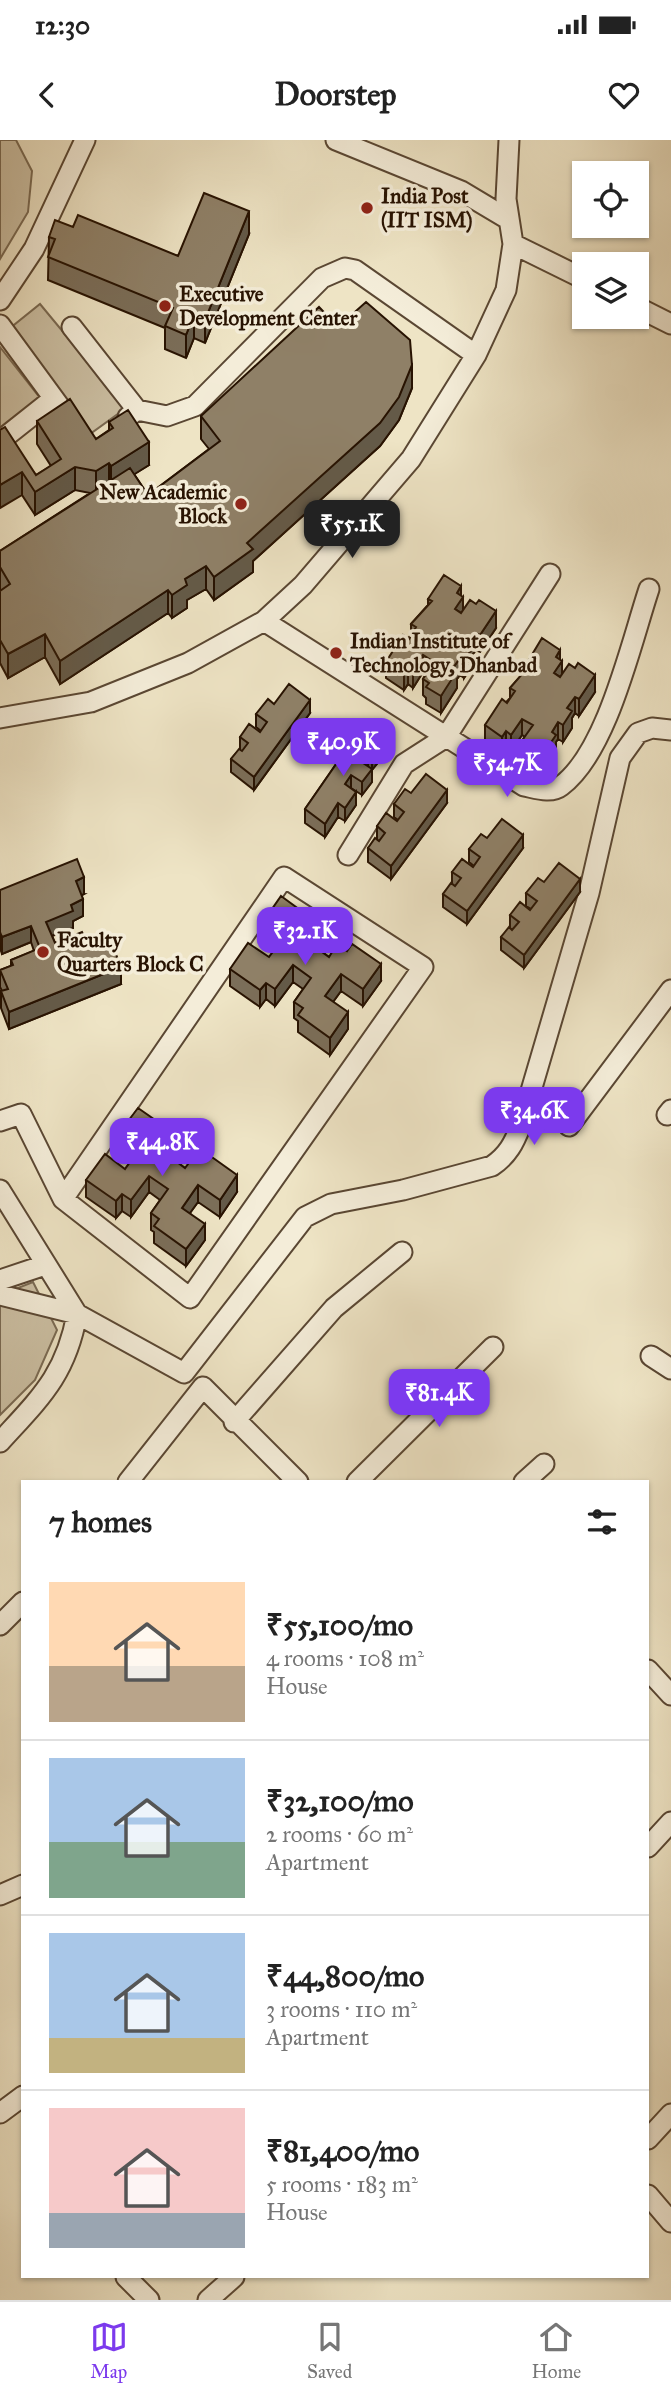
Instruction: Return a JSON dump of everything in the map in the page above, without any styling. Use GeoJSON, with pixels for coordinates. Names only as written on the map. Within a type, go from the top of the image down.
{"type":"FeatureCollection","features":[{"type":"Feature","properties":{"kind":"street"},"geometry":{"type":"LineString","coordinates":[[0,300],[34,249],[85,140]]}},
{"type":"Feature","properties":{"kind":"street"},"geometry":{"type":"LineString","coordinates":[[336,140],[461,191],[508,219]]}},
{"type":"Feature","properties":{"kind":"street"},"geometry":{"type":"LineString","coordinates":[[0,718],[91,702],[188,663],[264,621],[303,585],[411,458],[476,355],[506,290],[513,244],[508,219],[509,140]]}},
{"type":"Feature","properties":{"kind":"street"},"geometry":{"type":"LineString","coordinates":[[513,244],[572,273]]}},
{"type":"Feature","properties":{"kind":"street"},"geometry":{"type":"LineString","coordinates":[[72,327],[137,410],[167,416],[195,406],[322,278],[345,268],[355,270],[476,355]]}},
{"type":"Feature","properties":{"kind":"street"},"geometry":{"type":"LineString","coordinates":[[649,313],[671,324]]}},
{"type":"Feature","properties":{"kind":"street"},"geometry":{"type":"LineString","coordinates":[[0,325],[83,437],[94,441]]}},
{"type":"Feature","properties":{"kind":"street"},"geometry":{"type":"LineString","coordinates":[[0,441],[53,399]]}},
{"type":"Feature","properties":{"kind":"street"},"geometry":{"type":"LineString","coordinates":[[116,426],[137,410]]}},
{"type":"Feature","properties":{"kind":"street"},"geometry":{"type":"LineString","coordinates":[[348,855],[404,764],[446,737],[550,575]]}},
{"type":"Feature","properties":{"kind":"street"},"geometry":{"type":"LineString","coordinates":[[264,621],[524,786],[546,790],[559,788],[574,772],[605,725],[649,590]]}},
{"type":"Feature","properties":{"kind":"street"},"geometry":{"type":"LineString","coordinates":[[0,1296],[76,1314],[184,1373],[305,1217],[331,1204],[403,1190],[492,1166],[508,1153],[521,1125],[585,906],[620,758],[638,733],[652,728],[671,730]]}},
{"type":"Feature","properties":{"kind":"street"},"geometry":{"type":"LineString","coordinates":[[0,1121],[21,1114],[63,1199],[190,1298],[423,967],[284,877],[63,1199]]}},
{"type":"Feature","properties":{"kind":"street"},"geometry":{"type":"LineString","coordinates":[[569,1126],[671,990]]}},
{"type":"Feature","properties":{"kind":"street"},"geometry":{"type":"LineString","coordinates":[[0,1190],[76,1314],[71,1346],[51,1386],[0,1442]]}},
{"type":"Feature","properties":{"kind":"street"},"geometry":{"type":"LineString","coordinates":[[234,1422],[334,1308],[402,1252]]}},
{"type":"Feature","properties":{"kind":"street"},"geometry":{"type":"LineString","coordinates":[[0,1280],[45,1265]]}},
{"type":"Feature","properties":{"kind":"street"},"geometry":{"type":"LineString","coordinates":[[359,1480],[493,1347]]}},
{"type":"Feature","properties":{"kind":"street"},"geometry":{"type":"LineString","coordinates":[[651,1356],[671,1369]]}},
{"type":"Feature","properties":{"kind":"street"},"geometry":{"type":"LineString","coordinates":[[130,1480],[203,1387],[234,1422],[296,1480]]}},
{"type":"Feature","properties":{"kind":"street"},"geometry":{"type":"LineString","coordinates":[[526,1480],[544,1464]]}},
{"type":"Feature","properties":{"kind":"street"},"geometry":{"type":"LineString","coordinates":[[0,1625],[21,1604]]}},
{"type":"Feature","properties":{"kind":"street"},"geometry":{"type":"LineString","coordinates":[[649,1671],[671,1695]]}},
{"type":"Feature","properties":{"kind":"street"},"geometry":{"type":"LineString","coordinates":[[649,1846],[671,1822]]}},
{"type":"Feature","properties":{"kind":"street"},"geometry":{"type":"LineString","coordinates":[[0,1895],[21,1886]]}},
{"type":"Feature","properties":{"kind":"street"},"geometry":{"type":"LineString","coordinates":[[0,2113],[21,2097]]}},
{"type":"Feature","properties":{"kind":"street"},"geometry":{"type":"LineString","coordinates":[[649,2138],[671,2114]]}},
{"type":"Feature","properties":{"kind":"street"},"geometry":{"type":"LineString","coordinates":[[649,2196],[671,2222]]}},
{"type":"Feature","properties":{"kind":"street"},"geometry":{"type":"LineString","coordinates":[[127,2278],[149,2300]]}},
{"type":"Feature","properties":{"kind":"street"},"geometry":{"type":"LineString","coordinates":[[208,2300],[233,2278]]}},
{"type":"Feature","properties":{"kind":"shaded area"},"geometry":{"type":"Polygon","coordinates":[[[0,140],[16,140],[32,171],[28,212],[0,259],[0,140]]]}},
{"type":"Feature","properties":{"kind":"shaded area"},"geometry":{"type":"Polygon","coordinates":[[[40,304],[126,408],[90,434],[9,329],[40,304]]]}},
{"type":"Feature","properties":{"kind":"shaded area"},"geometry":{"type":"Polygon","coordinates":[[[0,347],[40,398],[0,431],[0,347]]]}},
{"type":"Feature","properties":{"kind":"shaded area"},"geometry":{"type":"Polygon","coordinates":[[[33,1282],[57,1330],[35,1380],[0,1415],[0,1295],[33,1282]]]}},
{"type":"Feature","properties":{"kind":"building","name":"Executive Development Center"},"geometry":{"type":"Polygon","coordinates":[[[204,193],[249,211],[205,320],[194,315],[186,335],[165,326],[173,308],[48,257],[55,239],[49,237],[55,220],[73,227],[78,215],[178,256],[204,193]]]}},
{"type":"Feature","properties":{"kind":"building","name":"New Academic Block"},"geometry":{"type":"Polygon","coordinates":[[[366,302],[410,340],[412,365],[399,397],[380,423],[247,543],[253,549],[214,577],[206,566],[185,579],[187,585],[172,595],[168,590],[60,661],[45,634],[8,654],[0,640],[0,591],[10,584],[0,567],[0,551],[130,468],[148,495],[220,441],[201,416],[319,307],[338,327],[366,302]]]}},
{"type":"Feature","properties":{"kind":"building"},"geometry":{"type":"Polygon","coordinates":[[[70,399],[96,439],[113,428],[109,422],[128,410],[149,442],[111,466],[109,463],[96,471],[75,467],[35,492],[22,472],[0,485],[0,430],[5,427],[36,475],[61,459],[37,421],[70,399]]]}},
{"type":"Feature","properties":{"kind":"building"},"geometry":{"type":"Polygon","coordinates":[[[444,575],[461,586],[457,593],[463,597],[455,609],[461,613],[470,600],[476,604],[479,600],[496,611],[480,635],[476,633],[469,644],[473,647],[464,661],[460,658],[453,668],[457,671],[441,696],[426,687],[429,683],[423,679],[434,662],[423,655],[413,671],[408,667],[404,673],[386,662],[403,635],[409,639],[416,627],[411,624],[432,601],[428,599],[444,575]]]}},
{"type":"Feature","properties":{"kind":"building"},"geometry":{"type":"Polygon","coordinates":[[[542,638],[560,650],[556,657],[562,661],[554,673],[560,677],[569,664],[575,668],[578,663],[595,675],[579,699],[575,697],[567,708],[572,711],[563,725],[558,722],[552,732],[556,735],[539,760],[525,751],[528,747],[521,742],[533,725],[522,719],[511,735],[506,731],[502,737],[485,725],[502,699],[507,703],[515,691],[510,688],[530,665],[527,663],[542,638]]]}},
{"type":"Feature","properties":{"kind":"building"},"geometry":{"type":"Polygon","coordinates":[[[289,684],[310,700],[254,777],[231,759],[248,743],[240,737],[249,724],[260,732],[267,722],[256,714],[268,699],[274,704],[289,684]]]}},
{"type":"Feature","properties":{"kind":"building"},"geometry":{"type":"Polygon","coordinates":[[[359,731],[380,746],[372,757],[368,754],[363,763],[372,769],[362,782],[351,775],[345,784],[356,792],[345,808],[338,803],[325,824],[305,809],[359,731]]]}},
{"type":"Feature","properties":{"kind":"building"},"geometry":{"type":"Polygon","coordinates":[[[426,774],[447,790],[391,866],[368,848],[375,838],[379,841],[385,833],[377,826],[386,813],[397,821],[404,812],[394,804],[405,789],[411,793],[426,774]]]}},
{"type":"Feature","properties":{"kind":"building"},"geometry":{"type":"Polygon","coordinates":[[[502,819],[523,835],[467,911],[443,894],[451,883],[455,886],[461,878],[452,872],[462,859],[473,867],[480,857],[469,849],[481,834],[487,838],[502,819]]]}},
{"type":"Feature","properties":{"kind":"building","name":"Faculty Quarters Block C"},"geometry":{"type":"Polygon","coordinates":[[[77,859],[84,877],[76,881],[83,899],[71,905],[73,911],[46,922],[55,943],[82,932],[85,939],[99,933],[106,950],[113,947],[121,967],[9,1012],[1,991],[8,989],[0,970],[13,965],[11,960],[40,948],[31,926],[2,937],[0,890],[77,859]]]}},
{"type":"Feature","properties":{"kind":"building"},"geometry":{"type":"Polygon","coordinates":[[[559,863],[580,879],[524,955],[501,937],[509,927],[512,930],[519,922],[510,915],[520,902],[530,910],[537,901],[526,893],[538,878],[544,882],[559,863]]]}},
{"type":"Feature","properties":{"kind":"building"},"geometry":{"type":"Polygon","coordinates":[[[281,896],[311,918],[305,926],[314,932],[307,941],[329,957],[337,944],[347,951],[352,944],[381,964],[363,989],[341,974],[325,996],[348,1012],[330,1038],[298,1015],[303,1008],[294,1002],[311,978],[293,965],[275,989],[266,983],[260,990],[230,969],[248,943],[269,957],[284,937],[263,922],[281,896]]]}},
{"type":"Feature","properties":{"kind":"building"},"geometry":{"type":"Polygon","coordinates":[[[138,1108],[168,1129],[162,1137],[170,1143],[164,1152],[185,1168],[194,1156],[203,1162],[209,1155],[237,1175],[220,1200],[198,1185],[182,1208],[205,1224],[186,1249],[154,1226],[159,1219],[151,1213],[168,1189],[149,1176],[131,1200],[122,1194],[116,1201],[86,1180],[105,1154],[125,1169],[140,1148],[119,1133],[138,1108]]]}},
{"type":"Feature","properties":{"kind":"place","name":"India Post (IIT ISM)"},"geometry":{"type":"Point","coordinates":[367,208]}},
{"type":"Feature","properties":{"kind":"place","name":"Executive Development Center"},"geometry":{"type":"Point","coordinates":[165,306]}},
{"type":"Feature","properties":{"kind":"place","name":"New Academic Block"},"geometry":{"type":"Point","coordinates":[241,504]}},
{"type":"Feature","properties":{"kind":"place","name":"Indian Institute of Technology, Dhanbad"},"geometry":{"type":"Point","coordinates":[336,653]}},
{"type":"Feature","properties":{"kind":"place","name":"Faculty Quarters Block C"},"geometry":{"type":"Point","coordinates":[43,952]}}]}
